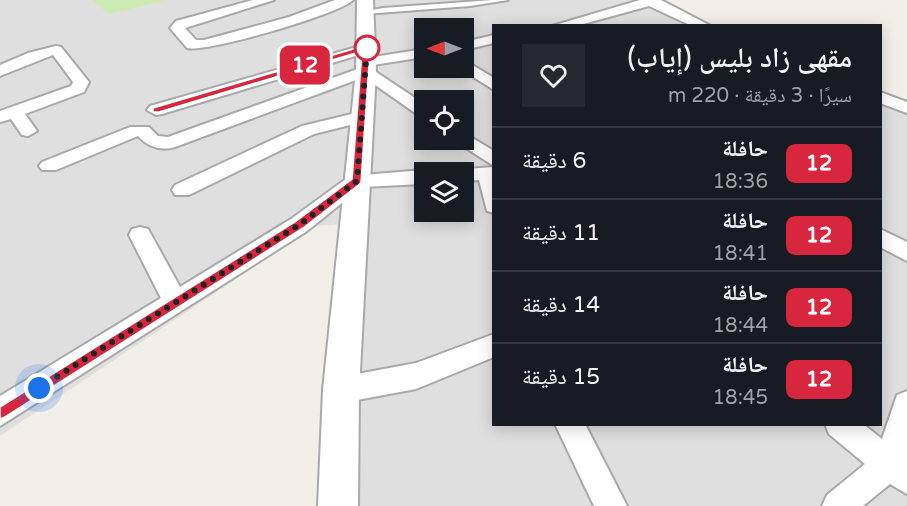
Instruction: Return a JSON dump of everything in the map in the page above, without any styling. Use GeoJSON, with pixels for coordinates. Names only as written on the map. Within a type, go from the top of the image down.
{"type":"FeatureCollection","features":[{"type":"Feature","properties":{"kind":"street"},"geometry":{"type":"LineString","coordinates":[[268,0],[181,24],[177,28],[192,45],[204,44],[359,4],[366,60],[341,390],[338,506]]}},
{"type":"Feature","properties":{"kind":"street"},"geometry":{"type":"LineString","coordinates":[[583,23],[653,1],[700,24]]}},
{"type":"Feature","properties":{"kind":"street"},"geometry":{"type":"LineString","coordinates":[[474,44],[492,39]]}},
{"type":"Feature","properties":{"kind":"street"},"geometry":{"type":"LineString","coordinates":[[0,71],[33,56],[56,50],[81,82],[78,89],[8,115]]}},
{"type":"Feature","properties":{"kind":"street"},"geometry":{"type":"LineString","coordinates":[[156,110],[366,60],[414,54]]}},
{"type":"Feature","properties":{"kind":"street"},"geometry":{"type":"LineString","coordinates":[[366,60],[414,102]]}},
{"type":"Feature","properties":{"kind":"street"},"geometry":{"type":"LineString","coordinates":[[49,166],[136,131],[143,131],[159,143],[169,143],[366,60]]}},
{"type":"Feature","properties":{"kind":"street"},"geometry":{"type":"LineString","coordinates":[[474,72],[492,85]]}},
{"type":"Feature","properties":{"kind":"street"},"geometry":{"type":"LineString","coordinates":[[882,98],[907,108]]}},
{"type":"Feature","properties":{"kind":"street"},"geometry":{"type":"LineString","coordinates":[[8,115],[28,131]]}},
{"type":"Feature","properties":{"kind":"street"},"geometry":{"type":"LineString","coordinates":[[182,190],[308,130],[360,117]]}},
{"type":"Feature","properties":{"kind":"street"},"geometry":{"type":"LineString","coordinates":[[474,150],[492,169]]}},
{"type":"Feature","properties":{"kind":"street"},"geometry":{"type":"LineString","coordinates":[[474,173],[492,169]]}},
{"type":"Feature","properties":{"kind":"street"},"geometry":{"type":"LineString","coordinates":[[0,412],[299,225],[357,181],[414,178]]}},
{"type":"Feature","properties":{"kind":"street"},"geometry":{"type":"LineString","coordinates":[[140,235],[176,303]]}},
{"type":"Feature","properties":{"kind":"street"},"geometry":{"type":"LineString","coordinates":[[882,238],[907,252]]}},
{"type":"Feature","properties":{"kind":"street"},"geometry":{"type":"LineString","coordinates":[[341,390],[416,376],[492,346]]}},
{"type":"Feature","properties":{"kind":"street"},"geometry":{"type":"LineString","coordinates":[[899,471],[907,405]]}},
{"type":"Feature","properties":{"kind":"street"},"geometry":{"type":"LineString","coordinates":[[570,426],[611,506]]}},
{"type":"Feature","properties":{"kind":"street"},"geometry":{"type":"LineString","coordinates":[[842,426],[899,471]]}},
{"type":"Feature","properties":{"kind":"street"},"geometry":{"type":"LineString","coordinates":[[841,505],[899,471]]}},
{"type":"Feature","properties":{"kind":"lane"},"geometry":{"type":"LineString","coordinates":[[359,4],[399,8],[455,7],[505,0]]}},
{"type":"Feature","properties":{"kind":"shaded area"},"geometry":{"type":"Polygon","coordinates":[[[0,0],[649,0],[702,24],[492,24],[492,426],[882,426],[882,97],[907,108],[907,506],[318,506],[342,224],[316,226],[0,436],[0,0]]]}},
{"type":"Feature","properties":{"kind":"green space"},"geometry":{"type":"Polygon","coordinates":[[[92,0],[169,0],[109,14],[92,0]]]}},
{"type":"Feature","properties":{"kind":"bus line","name":"12"},"geometry":{"type":"LineString","coordinates":[[0,412],[299,225],[357,181],[360,117],[367,48],[156,110]]}},
{"type":"Feature","properties":{"kind":"route"},"geometry":{"type":"LineString","coordinates":[[39,388],[299,225],[357,181],[360,117],[367,48]]}}]}
